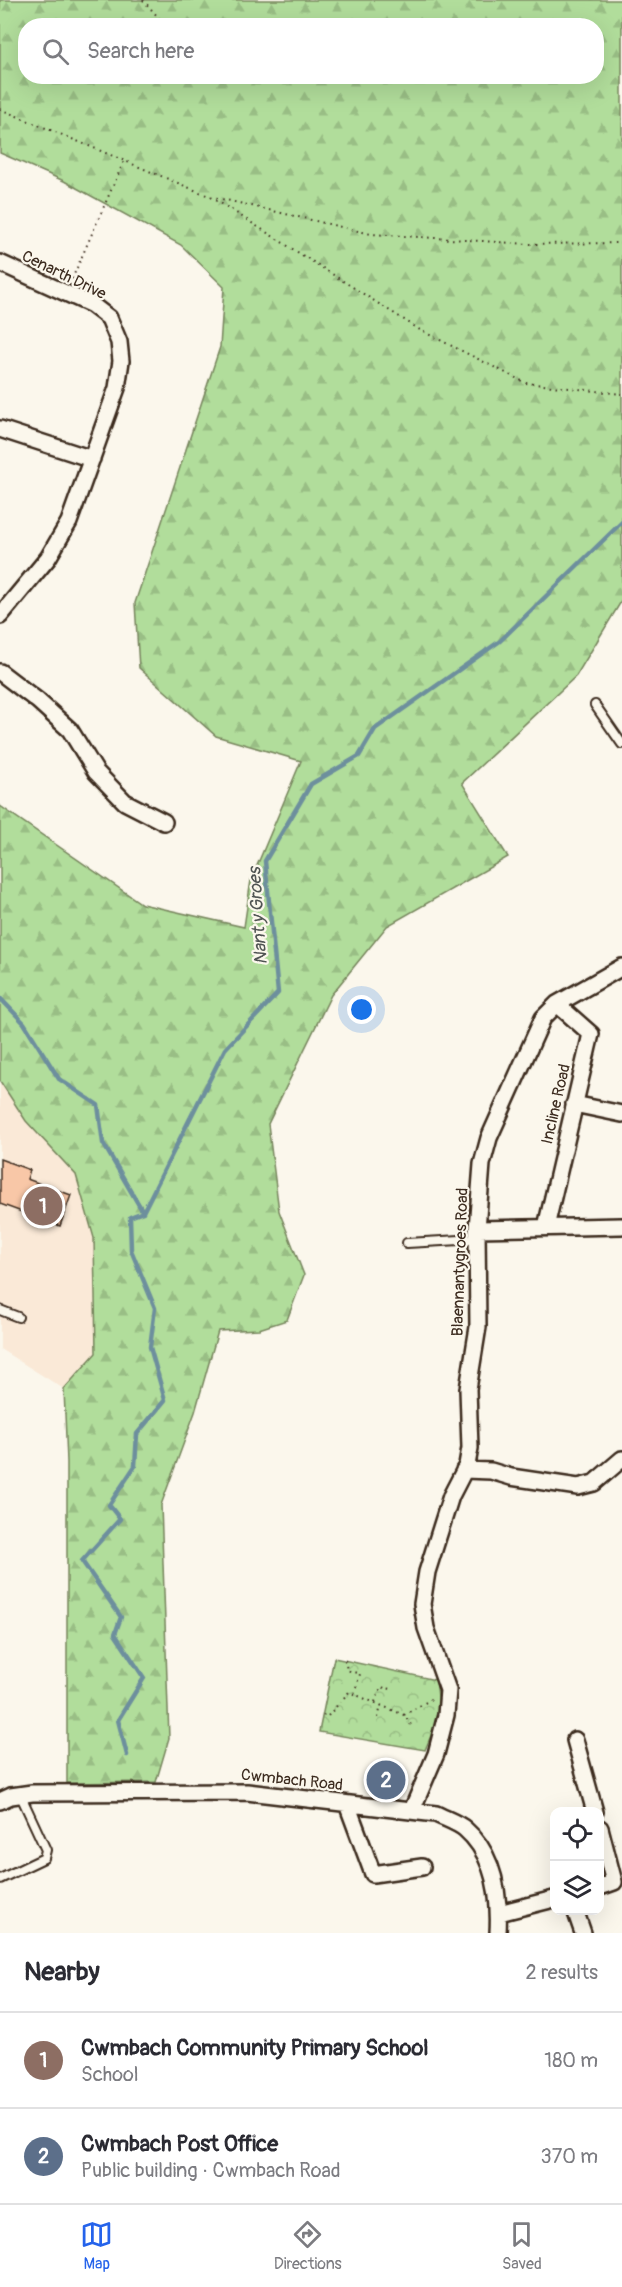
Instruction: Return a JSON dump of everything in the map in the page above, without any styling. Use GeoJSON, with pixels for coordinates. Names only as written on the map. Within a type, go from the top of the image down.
{"type":"FeatureCollection","features":[{"type":"Feature","properties":{"kind":"street","name":"Cenarth Drive"},"geometry":{"type":"LineString","coordinates":[[0,263],[92,305],[109,318],[119,342],[121,361],[117,388],[69,522],[48,558],[0,616]]}},
{"type":"Feature","properties":{"kind":"street"},"geometry":{"type":"LineString","coordinates":[[0,429],[92,459]]}},
{"type":"Feature","properties":{"kind":"street"},"geometry":{"type":"LineString","coordinates":[[0,672],[38,701],[70,730],[96,772],[125,802],[164,822]]}},
{"type":"Feature","properties":{"kind":"street","name":"Blaennantygroes Road"},"geometry":{"type":"LineString","coordinates":[[412,1810],[436,1754],[446,1716],[448,1690],[426,1628],[422,1604],[427,1572],[451,1496],[464,1470],[470,1448],[468,1389],[478,1327],[478,1234],[482,1164],[489,1137],[543,1018],[556,1004],[622,968]]}},
{"type":"Feature","properties":{"kind":"street","name":"Incline Road"},"geometry":{"type":"LineString","coordinates":[[546,1227],[591,1034],[556,1004]]}},
{"type":"Feature","properties":{"kind":"street"},"geometry":{"type":"LineString","coordinates":[[574,1104],[622,1114]]}},
{"type":"Feature","properties":{"kind":"street"},"geometry":{"type":"LineString","coordinates":[[478,1234],[546,1227],[622,1226]]}},
{"type":"Feature","properties":{"kind":"street"},"geometry":{"type":"LineString","coordinates":[[464,1470],[491,1471],[511,1477],[578,1487],[594,1483],[622,1459]]}},
{"type":"Feature","properties":{"kind":"street"},"geometry":{"type":"LineString","coordinates":[[575,1740],[594,1807]]}},
{"type":"Feature","properties":{"kind":"street","name":"Cwmbach Road"},"geometry":{"type":"LineString","coordinates":[[0,1801],[20,1794],[124,1791],[247,1792],[436,1814],[464,1827],[477,1841],[488,1861],[497,1887],[498,1933]]}},
{"type":"Feature","properties":{"kind":"street"},"geometry":{"type":"LineString","coordinates":[[347,1804],[373,1874],[422,1867]]}},
{"type":"Feature","properties":{"kind":"street"},"geometry":{"type":"LineString","coordinates":[[604,1846],[612,1882]]}},
{"type":"Feature","properties":{"kind":"street"},"geometry":{"type":"LineString","coordinates":[[499,1913],[550,1900]]}},
{"type":"Feature","properties":{"kind":"street"},"geometry":{"type":"LineString","coordinates":[[576,1915],[583,1933]]}},
{"type":"Feature","properties":{"kind":"lane"},"geometry":{"type":"LineString","coordinates":[[595,705],[622,744]]}},
{"type":"Feature","properties":{"kind":"lane"},"geometry":{"type":"LineString","coordinates":[[407,1243],[478,1234]]}},
{"type":"Feature","properties":{"kind":"lane"},"geometry":{"type":"LineString","coordinates":[[0,1310],[18,1317]]}},
{"type":"Feature","properties":{"kind":"lane"},"geometry":{"type":"LineString","coordinates":[[0,1879],[44,1858],[46,1850],[20,1794]]}},
{"type":"Feature","properties":{"kind":"path"},"geometry":{"type":"LineString","coordinates":[[143,0],[159,18]]}},
{"type":"Feature","properties":{"kind":"path"},"geometry":{"type":"LineString","coordinates":[[0,109],[208,195],[371,234],[529,244],[622,243]]}},
{"type":"Feature","properties":{"kind":"path"},"geometry":{"type":"LineString","coordinates":[[65,293],[124,161]]}},
{"type":"Feature","properties":{"kind":"path"},"geometry":{"type":"LineString","coordinates":[[208,195],[420,330],[526,383],[622,394]]}},
{"type":"Feature","properties":{"kind":"path"},"geometry":{"type":"LineString","coordinates":[[345,1660],[347,1670],[360,1674],[354,1694]]}},
{"type":"Feature","properties":{"kind":"path"},"geometry":{"type":"LineString","coordinates":[[375,1702],[381,1687],[391,1689]]}},
{"type":"Feature","properties":{"kind":"path"},"geometry":{"type":"LineString","coordinates":[[404,1714],[448,1690]]}},
{"type":"Feature","properties":{"kind":"path"},"geometry":{"type":"LineString","coordinates":[[323,1716],[327,1717],[349,1692],[404,1714],[411,1725]]}},
{"type":"Feature","properties":{"kind":"path"},"geometry":{"type":"LineString","coordinates":[[378,1718],[381,1705]]}},
{"type":"Feature","properties":{"kind":"shaded area"},"geometry":{"type":"Polygon","coordinates":[[[0,1081],[26,1121],[76,1175],[94,1238],[96,1354],[64,1389],[0,1349],[0,1081]]]}},
{"type":"Feature","properties":{"kind":"green space"},"geometry":{"type":"Polygon","coordinates":[[[0,0],[622,0],[622,600],[576,676],[462,783],[508,857],[387,926],[331,995],[268,1124],[279,1211],[304,1275],[287,1320],[259,1329],[218,1331],[195,1412],[161,1505],[169,1738],[156,1782],[67,1783],[67,1462],[64,1389],[96,1353],[94,1238],[76,1175],[26,1121],[0,1081],[0,806],[142,904],[244,927],[251,880],[301,761],[216,736],[139,668],[135,603],[220,347],[224,287],[181,245],[64,181],[0,153],[0,0]]]}},
{"type":"Feature","properties":{"kind":"green space"},"geometry":{"type":"Polygon","coordinates":[[[334,1658],[436,1680],[440,1714],[425,1750],[319,1732],[334,1658]]]}},
{"type":"Feature","properties":{"kind":"building"},"geometry":{"type":"Polygon","coordinates":[[[0,1159],[30,1170],[27,1179],[71,1195],[60,1226],[0,1204],[0,1159]]]}},
{"type":"Feature","properties":{"kind":"waterway","name":"Nant y Groes"},"geometry":{"type":"LineString","coordinates":[[143,1212],[225,1049],[278,993],[265,861],[311,784],[359,756],[375,729],[500,641],[622,522]]}},
{"type":"Feature","properties":{"kind":"waterway"},"geometry":{"type":"LineString","coordinates":[[0,998],[24,1023],[59,1079],[98,1105],[103,1143],[143,1212],[130,1217],[131,1250],[155,1308],[150,1347],[165,1400],[137,1434],[135,1466],[109,1505],[120,1519],[82,1561],[121,1617],[115,1634],[144,1678],[118,1720],[127,1755]]}},
{"type":"Feature","properties":{"kind":"place","name":"Cwmbach Community Primary School"},"geometry":{"type":"Point","coordinates":[43,1206]}},
{"type":"Feature","properties":{"kind":"place","name":"Cwmbach Post Office"},"geometry":{"type":"Point","coordinates":[386,1780]}}]}
